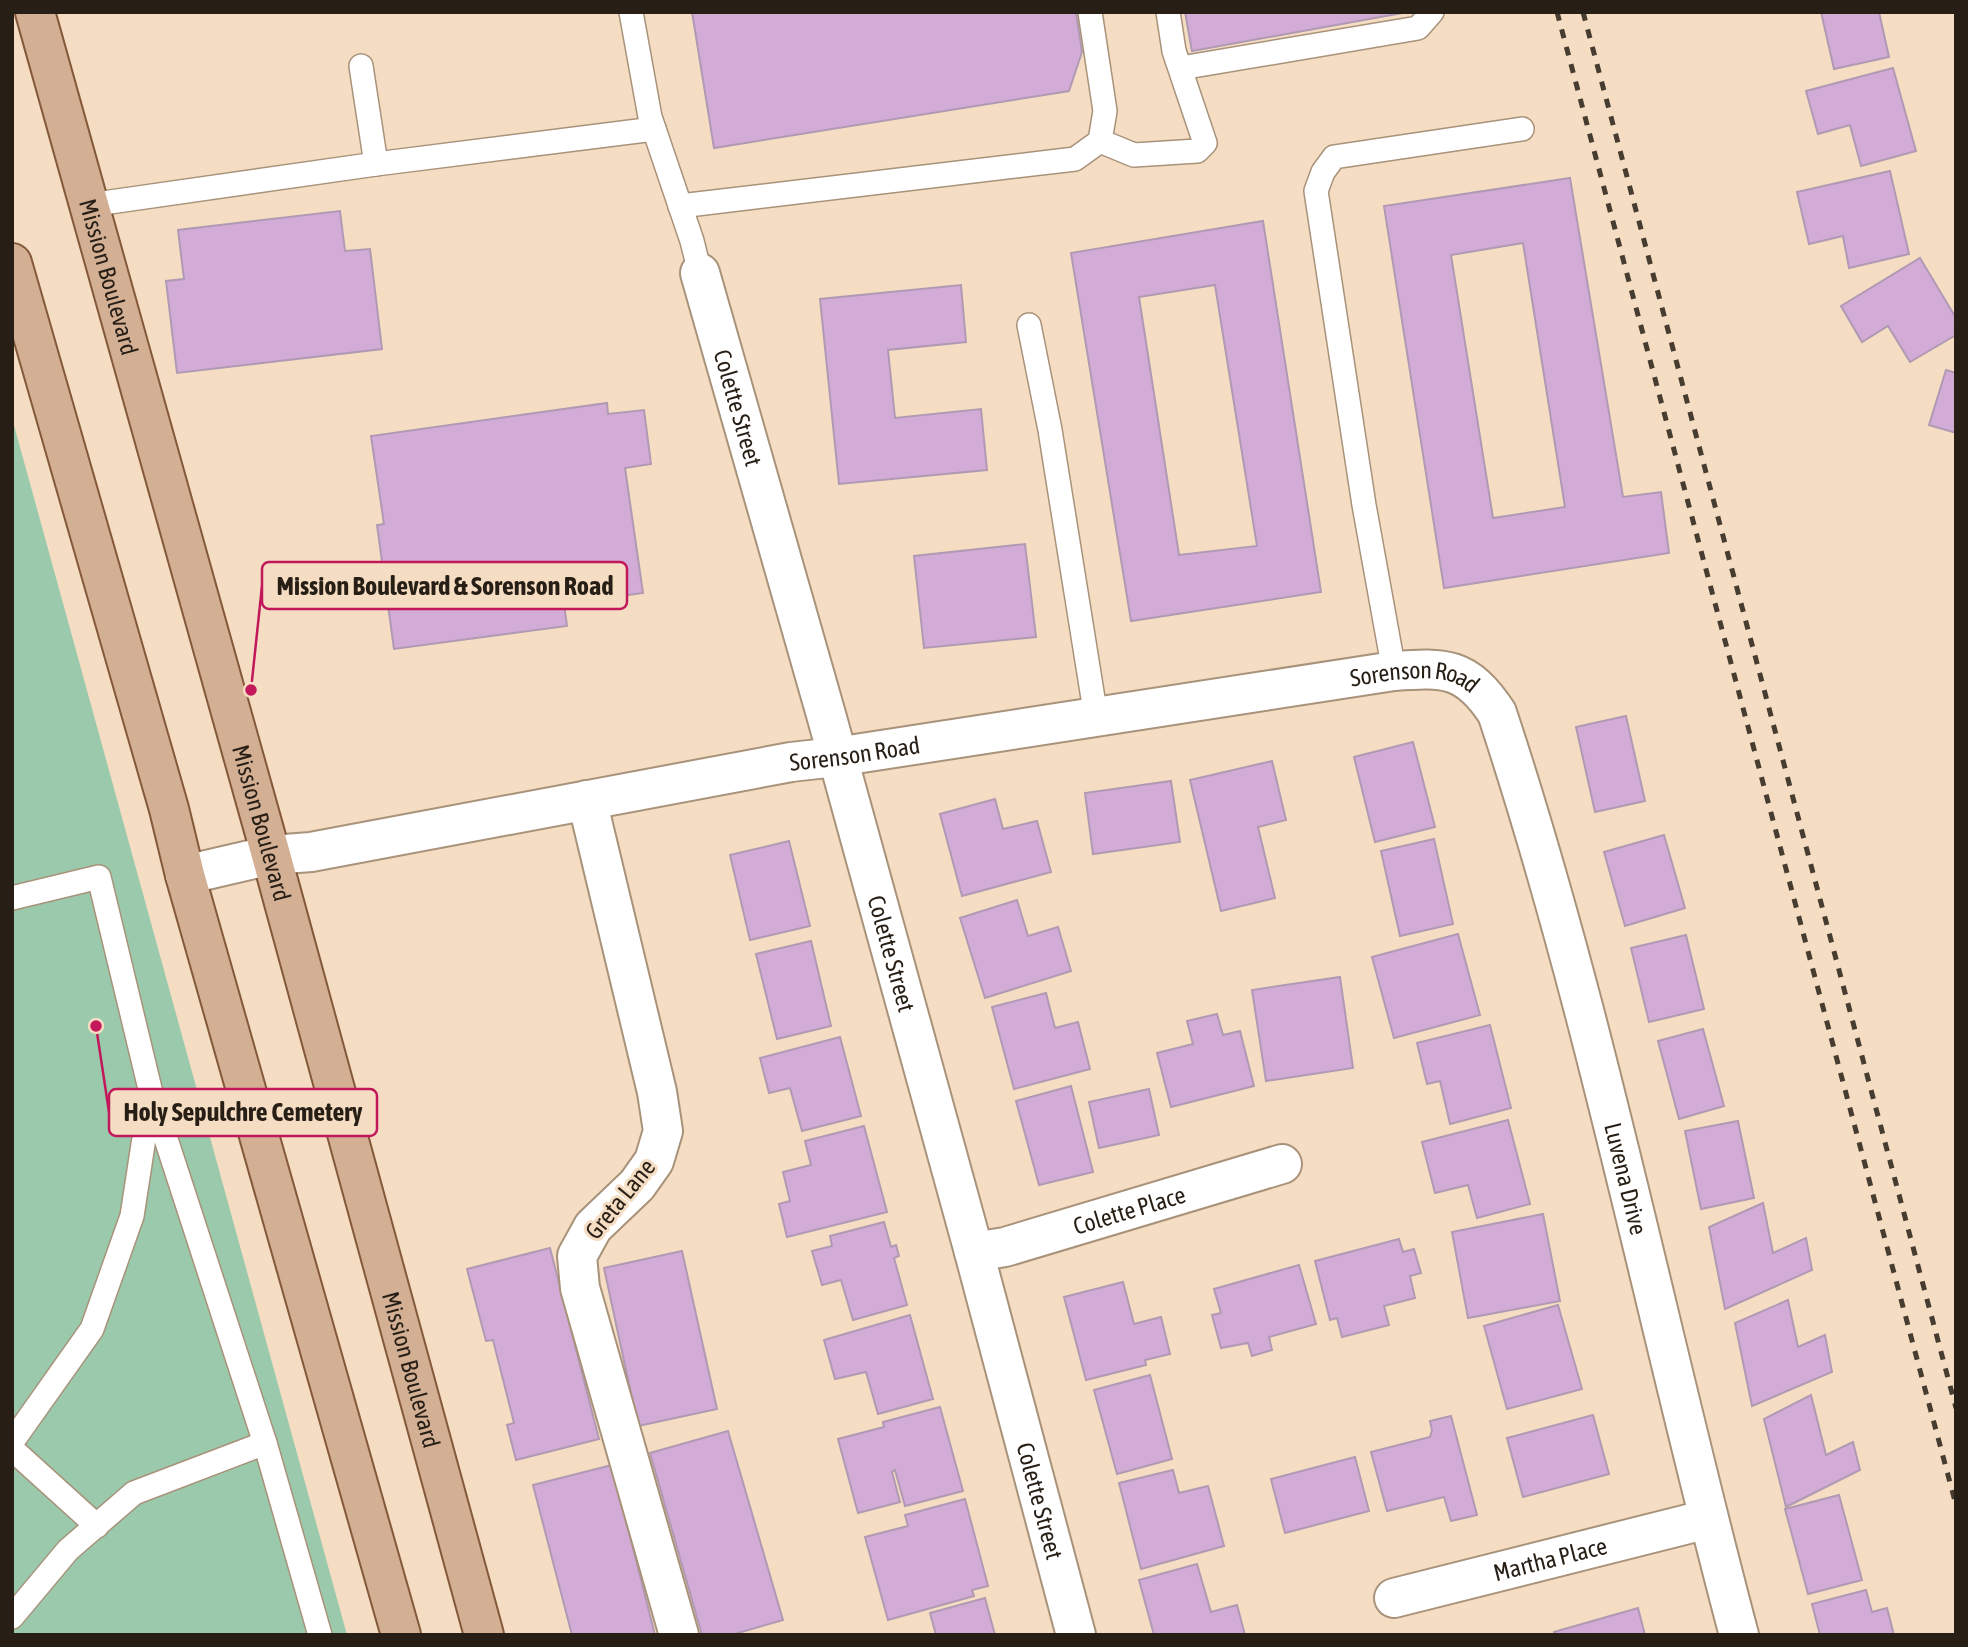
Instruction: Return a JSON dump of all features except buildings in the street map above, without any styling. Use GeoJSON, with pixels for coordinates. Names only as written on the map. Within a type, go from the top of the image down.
{"type":"FeatureCollection","features":[{"type":"Feature","properties":{"kind":"main road","name":"Mission Boulevard"},"geometry":{"type":"LineString","coordinates":[[35,12],[271,855],[484,1635]]}},
{"type":"Feature","properties":{"kind":"main road"},"geometry":{"type":"LineString","coordinates":[[12,263],[169,808],[185,875],[401,1635]]}},
{"type":"Feature","properties":{"kind":"street","name":"Colette Street"},"geometry":{"type":"LineString","coordinates":[[700,273],[827,718],[1076,1635]]}},
{"type":"Feature","properties":{"kind":"street","name":"Sorenson Road"},"geometry":{"type":"LineString","coordinates":[[185,875],[271,855],[311,852],[791,762],[1394,671],[1433,668],[1465,677],[1483,693],[1497,713],[1502,727]]}},
{"type":"Feature","properties":{"kind":"street","name":"Luvena Drive"},"geometry":{"type":"LineString","coordinates":[[1502,727],[1578,988],[1739,1635]]}},
{"type":"Feature","properties":{"kind":"street","name":"Greta Lane"},"geometry":{"type":"LineString","coordinates":[[587,800],[657,1092],[663,1131],[654,1161],[637,1185],[614,1205],[587,1237],[577,1255],[579,1277],[679,1635]]}},
{"type":"Feature","properties":{"kind":"street","name":"Colette Place"},"geometry":{"type":"LineString","coordinates":[[974,1252],[1005,1247],[1282,1164]]}},
{"type":"Feature","properties":{"kind":"street","name":"Martha Place"},"geometry":{"type":"LineString","coordinates":[[1394,1598],[1708,1519]]}},
{"type":"Feature","properties":{"kind":"lane"},"geometry":{"type":"LineString","coordinates":[[631,12],[650,117],[700,273]]}},
{"type":"Feature","properties":{"kind":"lane"},"geometry":{"type":"LineString","coordinates":[[680,206],[1074,159],[1101,141],[1105,111],[1090,12]]}},
{"type":"Feature","properties":{"kind":"lane"},"geometry":{"type":"LineString","coordinates":[[1101,141],[1134,155],[1198,151],[1205,144],[1174,51],[1168,12]]}},
{"type":"Feature","properties":{"kind":"lane"},"geometry":{"type":"LineString","coordinates":[[1181,68],[1418,28],[1432,12]]}},
{"type":"Feature","properties":{"kind":"lane"},"geometry":{"type":"LineString","coordinates":[[361,66],[376,164]]}},
{"type":"Feature","properties":{"kind":"lane"},"geometry":{"type":"LineString","coordinates":[[89,205],[376,164],[654,129]]}},
{"type":"Feature","properties":{"kind":"lane"},"geometry":{"type":"LineString","coordinates":[[1394,671],[1364,506],[1316,191],[1323,172],[1334,157],[1521,129]]}},
{"type":"Feature","properties":{"kind":"lane"},"geometry":{"type":"LineString","coordinates":[[1029,325],[1050,430],[1096,717]]}},
{"type":"Feature","properties":{"kind":"lane"},"geometry":{"type":"LineString","coordinates":[[12,898],[99,877],[151,1093],[265,1443],[320,1635]]}},
{"type":"Feature","properties":{"kind":"lane"},"geometry":{"type":"LineString","coordinates":[[12,1442],[92,1329],[132,1216],[151,1093]]}},
{"type":"Feature","properties":{"kind":"lane"},"geometry":{"type":"LineString","coordinates":[[12,1616],[68,1550],[134,1493],[265,1443]]}},
{"type":"Feature","properties":{"kind":"lane"},"geometry":{"type":"LineString","coordinates":[[12,1449],[96,1526]]}},
{"type":"Feature","properties":{"kind":"green space"},"geometry":{"type":"Polygon","coordinates":[[[12,418],[347,1635],[12,1635],[12,418]]]}},
{"type":"Feature","properties":{"kind":"railway"},"geometry":{"type":"LineString","coordinates":[[1557,12],[1956,1505]]}},
{"type":"Feature","properties":{"kind":"railway"},"geometry":{"type":"LineString","coordinates":[[1583,12],[1956,1408]]}},
{"type":"Feature","properties":{"kind":"place","name":"Mission Boulevard & Sorenson Road"},"geometry":{"type":"Point","coordinates":[251,690]}},
{"type":"Feature","properties":{"kind":"place","name":"Holy Sepulchre Cemetery"},"geometry":{"type":"Point","coordinates":[96,1026]}}]}
